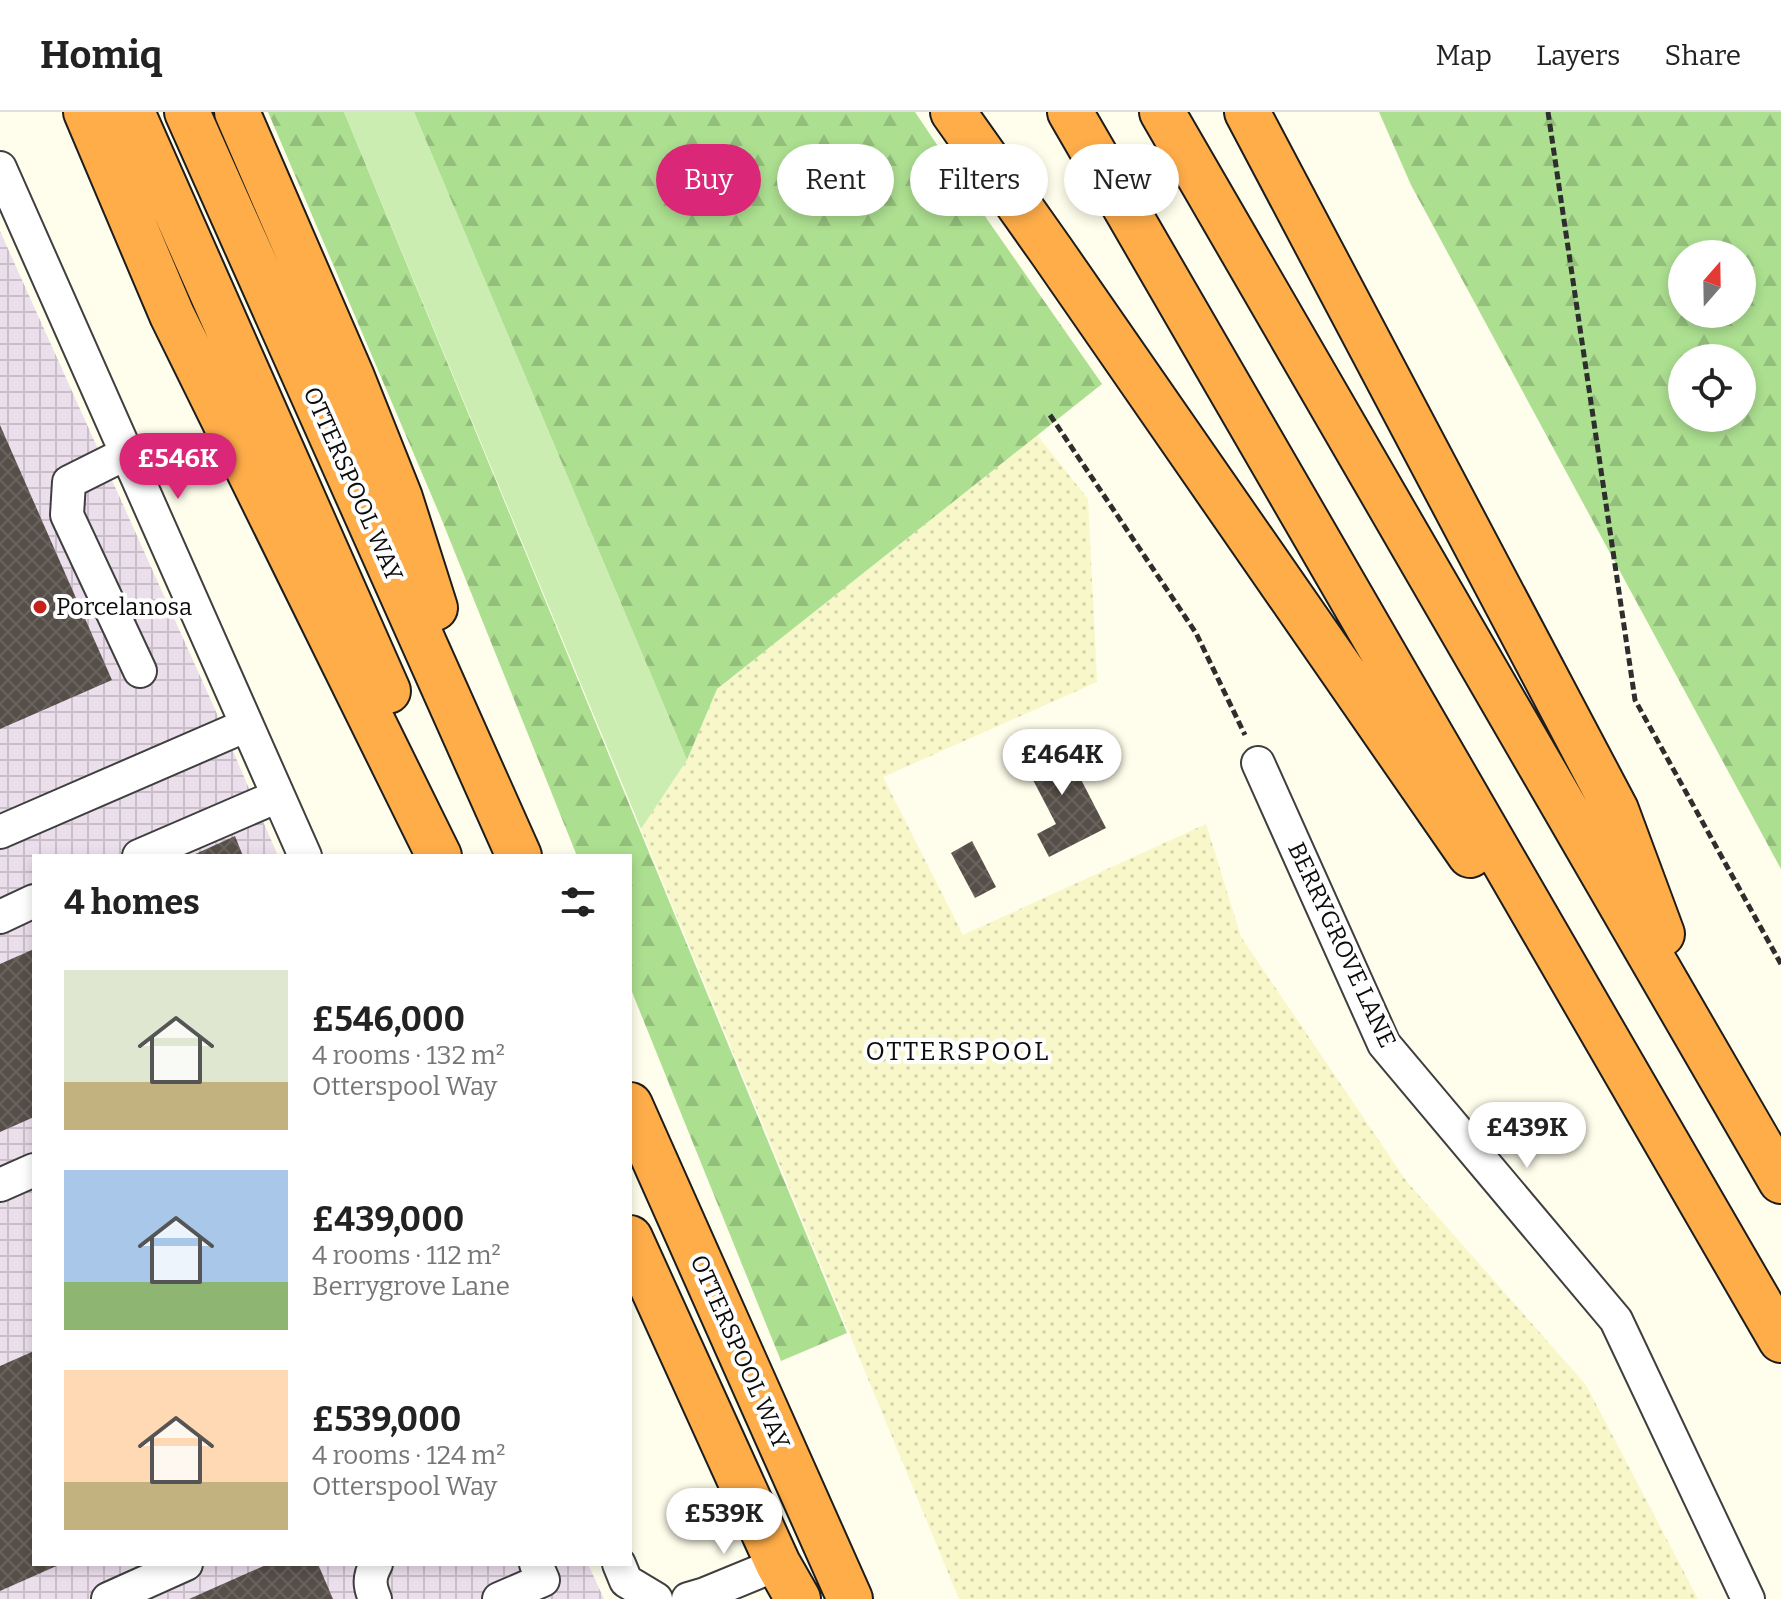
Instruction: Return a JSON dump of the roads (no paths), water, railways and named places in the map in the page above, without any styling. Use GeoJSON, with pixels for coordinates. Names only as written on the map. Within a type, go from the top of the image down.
{"type":"FeatureCollection","features":[{"type":"Feature","properties":{"kind":"highway"},"geometry":{"type":"LineString","coordinates":[[86,112],[172,315],[438,854]]}},
{"type":"Feature","properties":{"kind":"highway"},"geometry":{"type":"LineString","coordinates":[[132,112],[460,854]]}},
{"type":"Feature","properties":{"kind":"highway","name":"OTTERSPOOL WAY"},"geometry":{"type":"LineString","coordinates":[[187,112],[511,838]]}},
{"type":"Feature","properties":{"kind":"highway"},"geometry":{"type":"LineString","coordinates":[[237,112],[351,375],[400,498],[511,838]]}},
{"type":"Feature","properties":{"kind":"highway"},"geometry":{"type":"LineString","coordinates":[[953,112],[1661,1132]]}},
{"type":"Feature","properties":{"kind":"highway"},"geometry":{"type":"LineString","coordinates":[[1070,112],[1781,1340]]}},
{"type":"Feature","properties":{"kind":"highway"},"geometry":{"type":"LineString","coordinates":[[1162,112],[1781,1181]]}},
{"type":"Feature","properties":{"kind":"highway"},"geometry":{"type":"LineString","coordinates":[[1247,112],[1616,810],[1704,1049]]}},
{"type":"Feature","properties":{"kind":"highway","name":"OTTERSPOOL WAY"},"geometry":{"type":"LineString","coordinates":[[632,1109],[850,1599]]}},
{"type":"Feature","properties":{"kind":"highway"},"geometry":{"type":"LineString","coordinates":[[632,1243],[788,1581]]}},
{"type":"Feature","properties":{"kind":"street"},"geometry":{"type":"LineString","coordinates":[[0,168],[304,854]]}},
{"type":"Feature","properties":{"kind":"street"},"geometry":{"type":"LineString","coordinates":[[127,453],[69,482],[67,515],[140,671]]}},
{"type":"Feature","properties":{"kind":"street"},"geometry":{"type":"LineString","coordinates":[[0,832],[247,725]]}},
{"type":"Feature","properties":{"kind":"street","name":"BERRYGROVE LANE"},"geometry":{"type":"LineString","coordinates":[[1258,763],[1384,1044],[1616,1320],[1748,1599]]}},
{"type":"Feature","properties":{"kind":"street"},"geometry":{"type":"LineString","coordinates":[[144,854],[278,796]]}},
{"type":"Feature","properties":{"kind":"street"},"geometry":{"type":"LineString","coordinates":[[0,917],[32,902]]}},
{"type":"Feature","properties":{"kind":"street"},"geometry":{"type":"LineString","coordinates":[[0,1185],[32,1171]]}},
{"type":"Feature","properties":{"kind":"street"},"geometry":{"type":"LineString","coordinates":[[108,1599],[182,1566]]}},
{"type":"Feature","properties":{"kind":"street"},"geometry":{"type":"LineString","coordinates":[[375,1566],[369,1587],[375,1599]]}},
{"type":"Feature","properties":{"kind":"street"},"geometry":{"type":"LineString","coordinates":[[499,1599],[543,1580],[537,1566]]}},
{"type":"Feature","properties":{"kind":"street"},"geometry":{"type":"LineString","coordinates":[[620,1566],[626,1581],[656,1599]]}},
{"type":"Feature","properties":{"kind":"street"},"geometry":{"type":"LineString","coordinates":[[688,1599],[788,1581]]}},
{"type":"Feature","properties":{"kind":"place","name":"Porcelanosa"},"geometry":{"type":"Point","coordinates":[40,607]}},
{"type":"Feature","properties":{"kind":"district","name":"OTTERSPOOL"},"geometry":{"type":"Point","coordinates":[958,1051]}}]}
